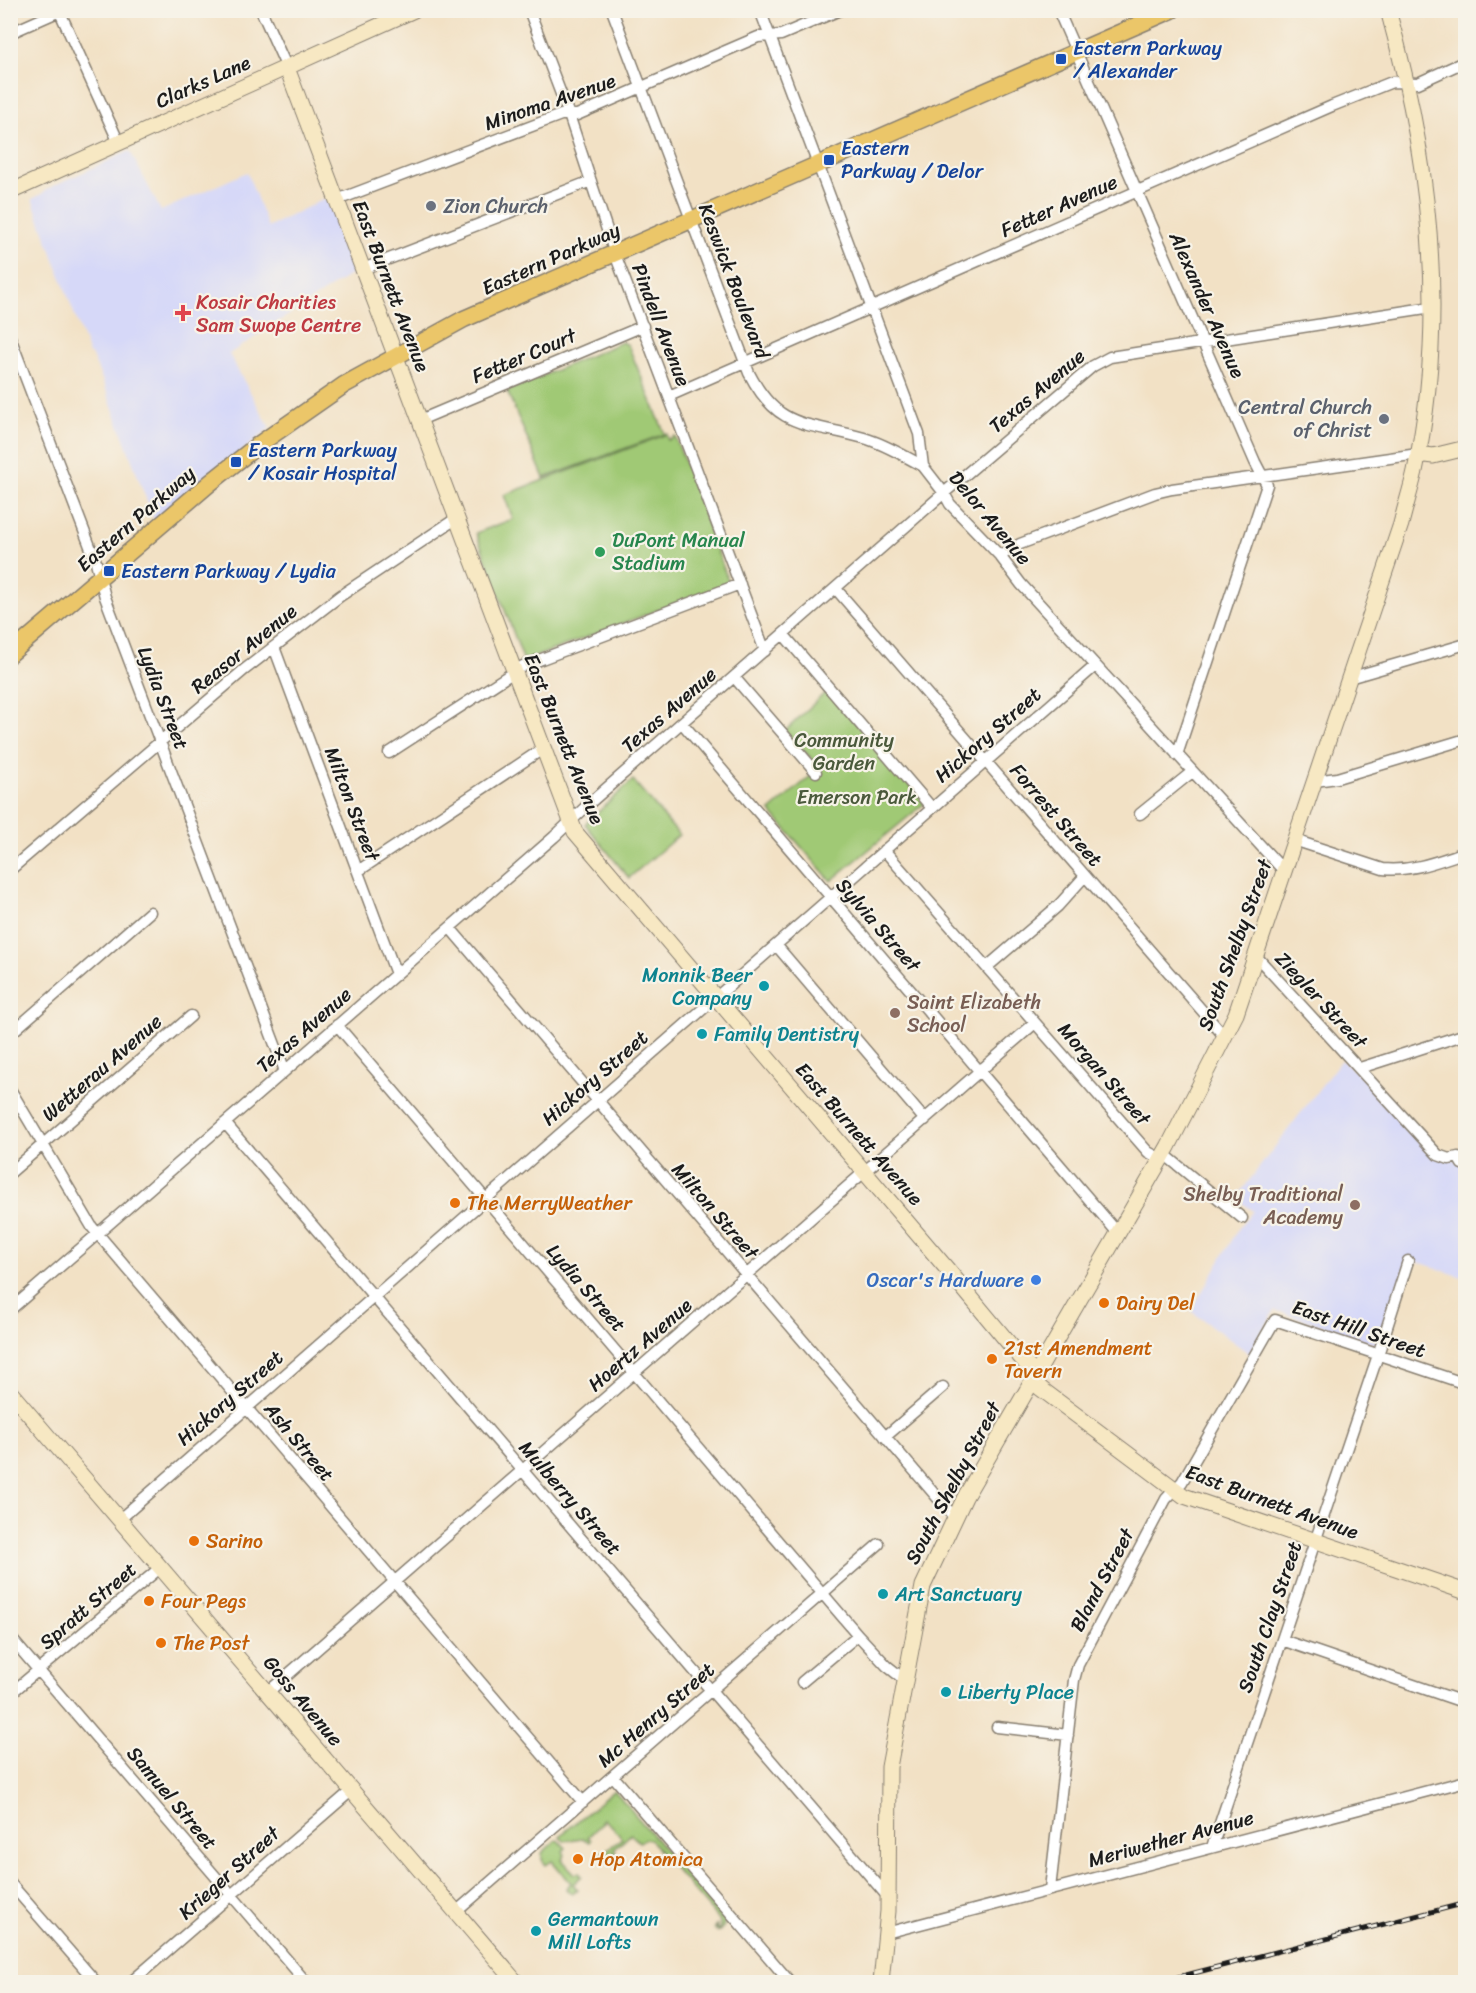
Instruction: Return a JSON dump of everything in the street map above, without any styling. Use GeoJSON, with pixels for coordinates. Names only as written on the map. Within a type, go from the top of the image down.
{"type":"FeatureCollection","features":[{"type":"Feature","properties":{"kind":"main road","name":"Clarks Lane"},"geometry":{"type":"LineString","coordinates":[[10,192],[414,10]]}},
{"type":"Feature","properties":{"kind":"main road","name":"Eastern Parkway"},"geometry":{"type":"LineString","coordinates":[[10,654],[210,483],[258,445],[344,385],[395,355],[464,319],[1172,10]]}},
{"type":"Feature","properties":{"kind":"main road","name":"South Shelby Street"},"geometry":{"type":"LineString","coordinates":[[881,1983],[888,1897],[889,1767],[923,1586],[954,1517],[1161,1159],[1236,1014],[1401,524],[1418,454],[1428,383],[1432,307],[1426,187],[1407,82],[1388,10]]}},
{"type":"Feature","properties":{"kind":"main road","name":"East Burnett Avenue"},"geometry":{"type":"LineString","coordinates":[[287,68],[575,832],[1028,1365],[1040,1388],[1184,1496],[1466,1592]]}},
{"type":"Feature","properties":{"kind":"main road"},"geometry":{"type":"LineString","coordinates":[[1418,454],[1433,456],[1466,448]]}},
{"type":"Feature","properties":{"kind":"main road","name":"Goss Avenue"},"geometry":{"type":"LineString","coordinates":[[10,1392],[516,1983]]}},
{"type":"Feature","properties":{"kind":"street","name":"East Burnett Avenue"},"geometry":{"type":"LineString","coordinates":[[261,10],[287,68]]}},
{"type":"Feature","properties":{"kind":"street","name":"Pindell Avenue"},"geometry":{"type":"LineString","coordinates":[[529,10],[569,115],[615,254],[765,651]]}},
{"type":"Feature","properties":{"kind":"street","name":"Keswick Boulevard"},"geometry":{"type":"LineString","coordinates":[[612,10],[745,363],[761,394],[768,403],[786,417],[806,426],[867,438],[922,466]]}},
{"type":"Feature","properties":{"kind":"street","name":"Delor Avenue"},"geometry":{"type":"LineString","coordinates":[[760,10],[919,434],[922,466],[950,504],[999,556],[1021,584],[1284,871]]}},
{"type":"Feature","properties":{"kind":"street","name":"Minoma Avenue"},"geometry":{"type":"LineString","coordinates":[[337,200],[561,115],[578,116],[758,37],[781,35],[840,10]]}},
{"type":"Feature","properties":{"kind":"street","name":"Alexander Avenue"},"geometry":{"type":"LineString","coordinates":[[1058,10],[1267,485],[1177,755]]}},
{"type":"Feature","properties":{"kind":"street"},"geometry":{"type":"LineString","coordinates":[[10,33],[60,11],[119,143]]}},
{"type":"Feature","properties":{"kind":"street","name":"Fetter Avenue"},"geometry":{"type":"LineString","coordinates":[[669,396],[1342,102],[1392,82],[1418,83],[1466,61]]}},
{"type":"Feature","properties":{"kind":"street"},"geometry":{"type":"LineString","coordinates":[[363,269],[591,181]]}},
{"type":"Feature","properties":{"kind":"street","name":"Texas Avenue"},"geometry":{"type":"LineString","coordinates":[[10,1310],[1084,372],[1110,357],[1432,307]]}},
{"type":"Feature","properties":{"kind":"street","name":"Fetter Court"},"geometry":{"type":"LineString","coordinates":[[420,420],[643,326]]}},
{"type":"Feature","properties":{"kind":"street","name":"Lydia Street"},"geometry":{"type":"LineString","coordinates":[[10,337],[285,1071]]}},
{"type":"Feature","properties":{"kind":"street"},"geometry":{"type":"LineString","coordinates":[[999,556],[1020,544],[1155,494],[1418,454]]}},
{"type":"Feature","properties":{"kind":"street","name":"Reasor Avenue"},"geometry":{"type":"LineString","coordinates":[[10,870],[244,670],[340,597],[457,518]]}},
{"type":"Feature","properties":{"kind":"street"},"geometry":{"type":"LineString","coordinates":[[389,753],[523,666],[740,584]]}},
{"type":"Feature","properties":{"kind":"street","name":"Forrest Street"},"geometry":{"type":"LineString","coordinates":[[836,589],[1225,1037]]}},
{"type":"Feature","properties":{"kind":"street"},"geometry":{"type":"LineString","coordinates":[[783,634],[932,808]]}},
{"type":"Feature","properties":{"kind":"street"},"geometry":{"type":"LineString","coordinates":[[1349,678],[1466,644]]}},
{"type":"Feature","properties":{"kind":"street","name":"Milton Street"},"geometry":{"type":"LineString","coordinates":[[274,647],[396,974]]}},
{"type":"Feature","properties":{"kind":"street","name":"Hickory Street"},"geometry":{"type":"LineString","coordinates":[[120,1519],[1095,666]]}},
{"type":"Feature","properties":{"kind":"street"},"geometry":{"type":"LineString","coordinates":[[734,677],[816,772]]}},
{"type":"Feature","properties":{"kind":"street","name":"Sylvia Street"},"geometry":{"type":"LineString","coordinates":[[682,723],[1117,1232]]}},
{"type":"Feature","properties":{"kind":"street"},"geometry":{"type":"LineString","coordinates":[[1315,781],[1337,778],[1466,739]]}},
{"type":"Feature","properties":{"kind":"street"},"geometry":{"type":"LineString","coordinates":[[358,872],[544,748]]}},
{"type":"Feature","properties":{"kind":"street"},"geometry":{"type":"LineString","coordinates":[[1140,814],[1192,772]]}},
{"type":"Feature","properties":{"kind":"street"},"geometry":{"type":"LineString","coordinates":[[1294,840],[1375,867],[1397,870],[1417,867],[1466,852]]}},
{"type":"Feature","properties":{"kind":"street","name":"Morgan Street"},"geometry":{"type":"LineString","coordinates":[[884,850],[1148,1152],[1161,1159],[1169,1158],[1242,1218]]}},
{"type":"Feature","properties":{"kind":"street"},"geometry":{"type":"LineString","coordinates":[[987,967],[1058,906],[1085,876]]}},
{"type":"Feature","properties":{"kind":"street"},"geometry":{"type":"LineString","coordinates":[[10,1034],[150,912]]}},
{"type":"Feature","properties":{"kind":"street","name":"Milton Street"},"geometry":{"type":"LineString","coordinates":[[450,928],[954,1517]]}},
{"type":"Feature","properties":{"kind":"street"},"geometry":{"type":"LineString","coordinates":[[776,945],[925,1120]]}},
{"type":"Feature","properties":{"kind":"street","name":"Ziegler Street"},"geometry":{"type":"LineString","coordinates":[[1256,956],[1360,1068]]}},
{"type":"Feature","properties":{"kind":"street","name":"Wetterau Avenue"},"geometry":{"type":"LineString","coordinates":[[10,1173],[192,1016]]}},
{"type":"Feature","properties":{"kind":"street","name":"Hoertz Avenue"},"geometry":{"type":"LineString","coordinates":[[268,1692],[1035,1023]]}},
{"type":"Feature","properties":{"kind":"street","name":"Lydia Street"},"geometry":{"type":"LineString","coordinates":[[337,1025],[858,1635],[887,1666],[905,1680]]}},
{"type":"Feature","properties":{"kind":"street"},"geometry":{"type":"LineString","coordinates":[[1462,1164],[1458,1157],[1449,1159],[1438,1155],[1360,1068],[1466,1034]]}},
{"type":"Feature","properties":{"kind":"street","name":"Ash Street"},"geometry":{"type":"LineString","coordinates":[[10,1089],[88,1221],[583,1802]]}},
{"type":"Feature","properties":{"kind":"street","name":"Mulberry Street"},"geometry":{"type":"LineString","coordinates":[[225,1123],[888,1897]]}},
{"type":"Feature","properties":{"kind":"street","name":"South Clay Street"},"geometry":{"type":"LineString","coordinates":[[1212,1847],[1408,1261]]}},
{"type":"Feature","properties":{"kind":"street","name":"East Hill Street"},"geometry":{"type":"LineString","coordinates":[[1275,1320],[1466,1384]]}},
{"type":"Feature","properties":{"kind":"street","name":"Bland Street"},"geometry":{"type":"LineString","coordinates":[[1050,1890],[1074,1680],[1078,1665],[1166,1499],[1182,1482],[1275,1320]]}},
{"type":"Feature","properties":{"kind":"street"},"geometry":{"type":"LineString","coordinates":[[885,1437],[943,1388]]}},
{"type":"Feature","properties":{"kind":"street","name":"Mc Henry Street"},"geometry":{"type":"LineString","coordinates":[[456,1912],[879,1544]]}},
{"type":"Feature","properties":{"kind":"street","name":"Spratt Street"},"geometry":{"type":"LineString","coordinates":[[10,1694],[161,1567]]}},
{"type":"Feature","properties":{"kind":"street"},"geometry":{"type":"LineString","coordinates":[[802,1682],[858,1635]]}},
{"type":"Feature","properties":{"kind":"street","name":"Samuel Street"},"geometry":{"type":"LineString","coordinates":[[10,1637],[306,1983]]}},
{"type":"Feature","properties":{"kind":"street"},"geometry":{"type":"LineString","coordinates":[[1282,1640],[1466,1703]]}},
{"type":"Feature","properties":{"kind":"street"},"geometry":{"type":"LineString","coordinates":[[997,1727],[1068,1735]]}},
{"type":"Feature","properties":{"kind":"street"},"geometry":{"type":"LineString","coordinates":[[613,1776],[790,1983]]}},
{"type":"Feature","properties":{"kind":"street","name":"Meriwether Avenue"},"geometry":{"type":"LineString","coordinates":[[886,1933],[1466,1781]]}},
{"type":"Feature","properties":{"kind":"street","name":"Krieger Street"},"geometry":{"type":"LineString","coordinates":[[131,1983],[352,1790]]}},
{"type":"Feature","properties":{"kind":"street"},"geometry":{"type":"LineString","coordinates":[[10,1882],[96,1983]]}},
{"type":"Feature","properties":{"kind":"shaded area","name":"Kosair Charities Sam Swope Centre"},"geometry":{"type":"Polygon","coordinates":[[[130,151],[161,211],[247,172],[268,227],[328,197],[354,272],[229,354],[270,428],[155,523],[32,199],[49,188],[130,151]]]}},
{"type":"Feature","properties":{"kind":"shaded area","name":"Shelby Traditional Academy"},"geometry":{"type":"Polygon","coordinates":[[[1341,1060],[1360,1075],[1436,1158],[1465,1160],[1465,1278],[1410,1259],[1376,1344],[1275,1310],[1250,1354],[1191,1311],[1239,1228],[1253,1211],[1236,1198],[1341,1060]]]}},
{"type":"Feature","properties":{"kind":"green space"},"geometry":{"type":"Polygon","coordinates":[[[622,342],[628,345],[665,434],[544,478],[507,391],[622,342]]]}},
{"type":"Feature","properties":{"kind":"green space","name":"DuPont Manual Stadium"},"geometry":{"type":"Polygon","coordinates":[[[667,434],[668,440],[675,436],[729,583],[524,661],[476,533],[513,519],[504,495],[667,434]]]}},
{"type":"Feature","properties":{"kind":"green space","name":"Emerson Park"},"geometry":{"type":"Polygon","coordinates":[[[828,690],[925,803],[831,881],[770,811],[820,768],[785,731],[828,690]]]}},
{"type":"Feature","properties":{"kind":"green space"},"geometry":{"type":"Polygon","coordinates":[[[633,780],[679,835],[629,878],[585,824],[633,780]]]}},
{"type":"Feature","properties":{"kind":"green space"},"geometry":{"type":"Polygon","coordinates":[[[614,1790],[725,1919],[721,1930],[717,1932],[714,1929],[717,1924],[716,1929],[720,1929],[720,1921],[650,1840],[639,1842],[631,1834],[615,1849],[618,1857],[612,1852],[605,1857],[602,1854],[599,1855],[598,1852],[603,1852],[622,1839],[603,1819],[601,1821],[603,1822],[588,1837],[590,1842],[582,1838],[564,1841],[560,1836],[614,1790]]]}},
{"type":"Feature","properties":{"kind":"green space"},"geometry":{"type":"Polygon","coordinates":[[[557,1839],[566,1848],[563,1851],[565,1855],[562,1860],[575,1874],[579,1873],[582,1876],[573,1884],[578,1890],[572,1894],[566,1889],[571,1883],[552,1861],[546,1865],[542,1860],[542,1853],[557,1839]]]}},
{"type":"Feature","properties":{"kind":"railway"},"geometry":{"type":"LineString","coordinates":[[1159,1982],[1466,1903]]}},
{"type":"Feature","properties":{"kind":"place","name":"Eastern Parkway / Alexander"},"geometry":{"type":"Point","coordinates":[1061,59]}},
{"type":"Feature","properties":{"kind":"place","name":"Eastern Parkway / Delor"},"geometry":{"type":"Point","coordinates":[829,160]}},
{"type":"Feature","properties":{"kind":"place","name":"Zion Church"},"geometry":{"type":"Point","coordinates":[431,206]}},
{"type":"Feature","properties":{"kind":"place","name":"Kosair Charities Sam Swope Centre"},"geometry":{"type":"Point","coordinates":[183,313]}},
{"type":"Feature","properties":{"kind":"place","name":"Central Church of Christ"},"geometry":{"type":"Point","coordinates":[1384,419]}},
{"type":"Feature","properties":{"kind":"place","name":"Eastern Parkway / Kosair Hospital"},"geometry":{"type":"Point","coordinates":[236,462]}},
{"type":"Feature","properties":{"kind":"place","name":"DuPont Manual Stadium"},"geometry":{"type":"Point","coordinates":[600,552]}},
{"type":"Feature","properties":{"kind":"place","name":"Eastern Parkway / Lydia"},"geometry":{"type":"Point","coordinates":[109,571]}},
{"type":"Feature","properties":{"kind":"place","name":"Monnik Beer Company"},"geometry":{"type":"Point","coordinates":[764,986]}},
{"type":"Feature","properties":{"kind":"place","name":"Saint Elizabeth School"},"geometry":{"type":"Point","coordinates":[895,1013]}},
{"type":"Feature","properties":{"kind":"place","name":"Family Dentistry"},"geometry":{"type":"Point","coordinates":[702,1034]}},
{"type":"Feature","properties":{"kind":"place","name":"The MerryWeather"},"geometry":{"type":"Point","coordinates":[455,1203]}},
{"type":"Feature","properties":{"kind":"place","name":"Shelby Traditional Academy"},"geometry":{"type":"Point","coordinates":[1355,1205]}},
{"type":"Feature","properties":{"kind":"place","name":"Oscar's Hardware"},"geometry":{"type":"Point","coordinates":[1036,1280]}},
{"type":"Feature","properties":{"kind":"place","name":"Dairy Del"},"geometry":{"type":"Point","coordinates":[1104,1303]}},
{"type":"Feature","properties":{"kind":"place","name":"21st Amendment Tavern"},"geometry":{"type":"Point","coordinates":[992,1359]}},
{"type":"Feature","properties":{"kind":"place","name":"Sarino"},"geometry":{"type":"Point","coordinates":[194,1541]}},
{"type":"Feature","properties":{"kind":"place","name":"Art Sanctuary"},"geometry":{"type":"Point","coordinates":[883,1594]}},
{"type":"Feature","properties":{"kind":"place","name":"Four Pegs"},"geometry":{"type":"Point","coordinates":[149,1601]}},
{"type":"Feature","properties":{"kind":"place","name":"The Post"},"geometry":{"type":"Point","coordinates":[161,1643]}},
{"type":"Feature","properties":{"kind":"place","name":"Liberty Place"},"geometry":{"type":"Point","coordinates":[946,1692]}},
{"type":"Feature","properties":{"kind":"place","name":"Hop Atomica"},"geometry":{"type":"Point","coordinates":[578,1859]}},
{"type":"Feature","properties":{"kind":"place","name":"Germantown Mill Lofts"},"geometry":{"type":"Point","coordinates":[536,1931]}},
{"type":"Feature","properties":{"kind":"park label","name":"Community Garden"},"geometry":{"type":"Point","coordinates":[844,752]}}]}
